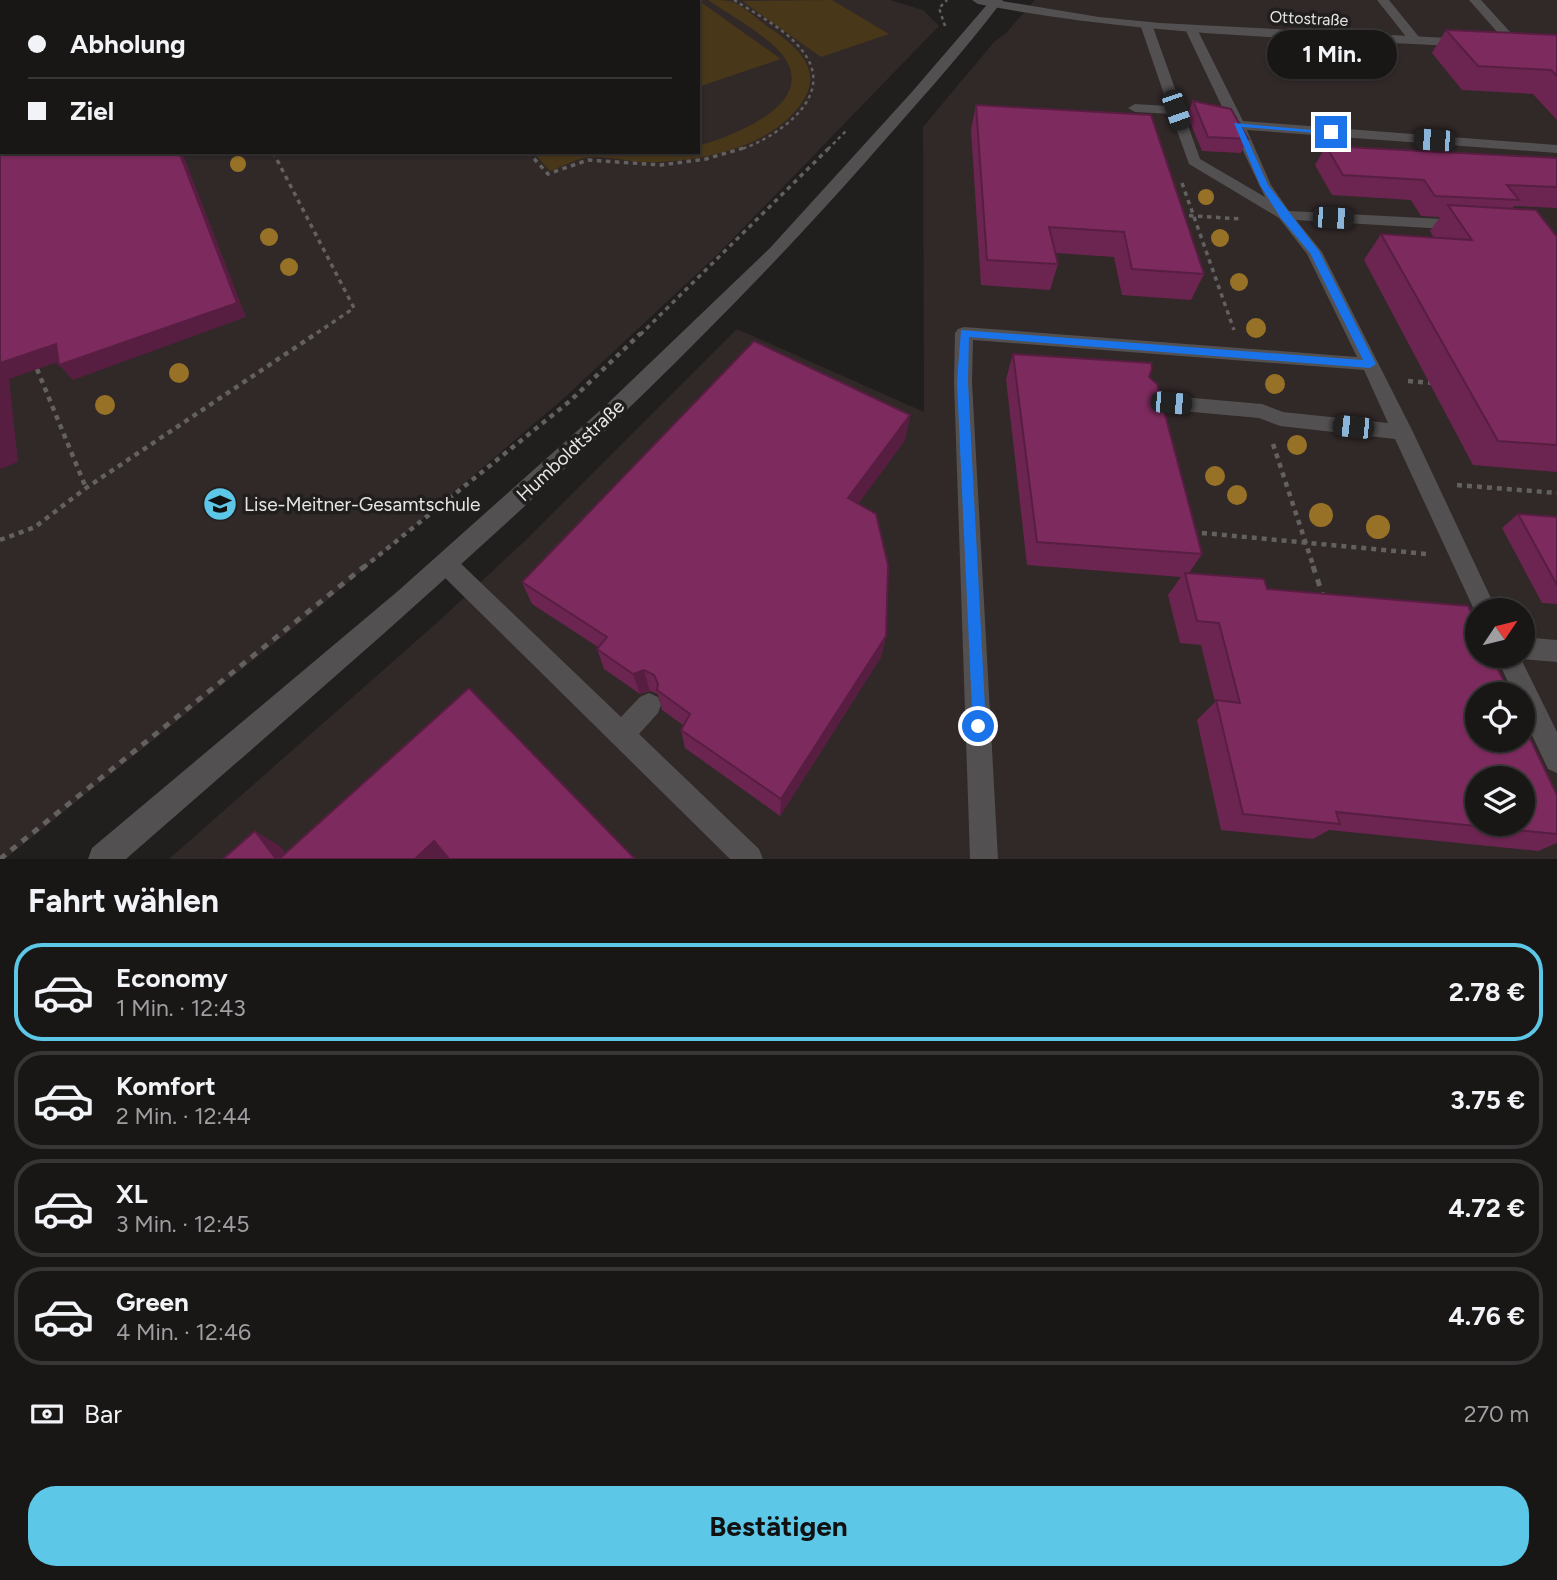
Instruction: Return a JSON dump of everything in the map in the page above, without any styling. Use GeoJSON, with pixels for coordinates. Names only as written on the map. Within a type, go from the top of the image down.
{"type":"FeatureCollection","features":[{"type":"Feature","properties":{"kind":"street","name":"Ottostraße"},"geometry":{"type":"LineString","coordinates":[[1056,0],[1077,10],[1146,27]]}},
{"type":"Feature","properties":{"kind":"street","name":"Ottostraße"},"geometry":{"type":"LineString","coordinates":[[989,1],[1146,27],[1524,48]]}},
{"type":"Feature","properties":{"kind":"street","name":"Humboldtstraße"},"geometry":{"type":"LineString","coordinates":[[103,859],[446,564],[611,413],[776,252],[916,96],[989,1]]}},
{"type":"Feature","properties":{"kind":"lane"},"geometry":{"type":"LineString","coordinates":[[1383,0],[1415,40]]}},
{"type":"Feature","properties":{"kind":"lane"},"geometry":{"type":"LineString","coordinates":[[1475,0],[1524,48]]}},
{"type":"Feature","properties":{"kind":"lane"},"geometry":{"type":"LineString","coordinates":[[1146,27],[1194,161],[1284,215],[1482,226]]}},
{"type":"Feature","properties":{"kind":"lane"},"geometry":{"type":"LineString","coordinates":[[1191,29],[1264,185],[1284,215],[1314,251],[1403,432],[1480,598]]}},
{"type":"Feature","properties":{"kind":"lane"},"geometry":{"type":"LineString","coordinates":[[1135,108],[1176,110]]}},
{"type":"Feature","properties":{"kind":"lane"},"geometry":{"type":"LineString","coordinates":[[1236,125],[1557,149]]}},
{"type":"Feature","properties":{"kind":"lane"},"geometry":{"type":"LineString","coordinates":[[984,859],[963,382],[964,333],[1374,372]]}},
{"type":"Feature","properties":{"kind":"lane"},"geometry":{"type":"LineString","coordinates":[[1148,401],[1262,411],[1280,419],[1403,432]]}},
{"type":"Feature","properties":{"kind":"lane"},"geometry":{"type":"LineString","coordinates":[[446,564],[749,859]]}},
{"type":"Feature","properties":{"kind":"lane"},"geometry":{"type":"LineString","coordinates":[[1535,649],[1557,650]]}},
{"type":"Feature","properties":{"kind":"lane"},"geometry":{"type":"LineString","coordinates":[[1514,668],[1557,760]]}},
{"type":"Feature","properties":{"kind":"lane"},"geometry":{"type":"LineString","coordinates":[[621,735],[649,705]]}},
{"type":"Feature","properties":{"kind":"path"},"geometry":{"type":"LineString","coordinates":[[530,154],[548,174],[590,159],[642,165],[687,163],[737,150],[786,125],[799,113],[814,89],[813,64],[796,43],[734,0]]}},
{"type":"Feature","properties":{"kind":"path"},"geometry":{"type":"LineString","coordinates":[[936,37],[946,27],[939,8],[947,0]]}},
{"type":"Feature","properties":{"kind":"path"},"geometry":{"type":"LineString","coordinates":[[0,859],[570,401],[723,255],[854,123]]}},
{"type":"Feature","properties":{"kind":"path"},"geometry":{"type":"LineString","coordinates":[[0,540],[35,527],[86,488],[354,308],[274,154]]}},
{"type":"Feature","properties":{"kind":"path"},"geometry":{"type":"LineString","coordinates":[[1180,215],[1245,219],[1284,215]]}},
{"type":"Feature","properties":{"kind":"path"},"geometry":{"type":"LineString","coordinates":[[37,369],[86,488]]}},
{"type":"Feature","properties":{"kind":"path"},"geometry":{"type":"LineString","coordinates":[[1374,372],[1447,384]]}},
{"type":"Feature","properties":{"kind":"path"},"geometry":{"type":"LineString","coordinates":[[1426,482],[1557,493]]}},
{"type":"Feature","properties":{"kind":"path"},"geometry":{"type":"LineString","coordinates":[[1187,531],[1460,556]]}},
{"type":"Feature","properties":{"kind":"shaded area","name":"Lise-Meitner-Gesamtschule"},"geometry":{"type":"Polygon","coordinates":[[[700,0],[890,0],[923,10],[939,26],[719,253],[563,399],[316,610],[5,859],[0,859],[0,154],[700,154],[700,0]]]}},
{"type":"Feature","properties":{"kind":"shaded area"},"geometry":{"type":"Polygon","coordinates":[[[708,0],[730,1],[741,7],[789,42],[807,64],[810,72],[808,91],[797,109],[782,124],[763,136],[742,146],[697,158],[654,162],[590,157],[550,171],[535,154],[700,154],[700,145],[752,125],[783,101],[791,86],[790,69],[779,51],[754,30],[708,0]]]}},
{"type":"Feature","properties":{"kind":"shaded area"},"geometry":{"type":"Polygon","coordinates":[[[832,0],[889,34],[821,57],[742,1],[832,0]]]}},
{"type":"Feature","properties":{"kind":"shaded area"},"geometry":{"type":"Polygon","coordinates":[[[1035,0],[1557,0],[1557,859],[169,859],[440,620],[529,537],[737,329],[924,412],[923,127],[994,42],[1006,33],[1035,0]]]}},
{"type":"Feature","properties":{"kind":"shaded area"},"geometry":{"type":"Polygon","coordinates":[[[700,1],[781,59],[700,86],[700,1]]]}},
{"type":"Feature","properties":{"kind":"building"},"geometry":{"type":"Polygon","coordinates":[[[1446,30],[1557,35],[1557,76],[1551,70],[1478,66],[1446,30]]]}},
{"type":"Feature","properties":{"kind":"building"},"geometry":{"type":"Polygon","coordinates":[[[1193,101],[1231,109],[1248,139],[1208,137],[1193,101]]]}},
{"type":"Feature","properties":{"kind":"building"},"geometry":{"type":"Polygon","coordinates":[[[976,105],[1151,115],[1204,274],[1132,269],[1124,232],[1049,227],[1058,264],[987,260],[976,105]]]}},
{"type":"Feature","properties":{"kind":"building"},"geometry":{"type":"Polygon","coordinates":[[[1326,146],[1557,158],[1557,187],[1507,185],[1519,200],[1435,196],[1424,180],[1343,175],[1326,146]]]}},
{"type":"Feature","properties":{"kind":"building"},"geometry":{"type":"Polygon","coordinates":[[[0,154],[180,154],[237,303],[59,365],[56,344],[0,363],[0,154]]]}},
{"type":"Feature","properties":{"kind":"building"},"geometry":{"type":"Polygon","coordinates":[[[1448,205],[1536,210],[1557,237],[1557,445],[1498,441],[1381,234],[1472,240],[1448,205]]]}},
{"type":"Feature","properties":{"kind":"building"},"geometry":{"type":"Polygon","coordinates":[[[754,341],[910,415],[848,498],[876,514],[888,565],[886,636],[781,799],[681,730],[690,714],[657,690],[658,684],[654,675],[644,670],[633,674],[597,649],[607,637],[522,582],[754,341]]]}},
{"type":"Feature","properties":{"kind":"building"},"geometry":{"type":"Polygon","coordinates":[[[1013,354],[1151,363],[1149,377],[1157,384],[1202,554],[1037,542],[1013,354]]]}},
{"type":"Feature","properties":{"kind":"building"},"geometry":{"type":"Polygon","coordinates":[[[1518,514],[1557,517],[1557,585],[1518,514]]]}},
{"type":"Feature","properties":{"kind":"building"},"geometry":{"type":"Polygon","coordinates":[[[1185,573],[1264,579],[1267,589],[1465,606],[1465,668],[1498,668],[1504,682],[1465,682],[1465,752],[1535,752],[1535,749],[1557,795],[1557,834],[1535,832],[1535,766],[1465,766],[1465,825],[1336,812],[1340,824],[1243,814],[1216,700],[1240,703],[1219,623],[1197,621],[1185,573]]]}},
{"type":"Feature","properties":{"kind":"building"},"geometry":{"type":"Polygon","coordinates":[[[469,688],[635,859],[449,859],[434,841],[415,859],[279,859],[469,688]]]}},
{"type":"Feature","properties":{"kind":"building"},"geometry":{"type":"Polygon","coordinates":[[[255,831],[276,859],[223,859],[255,831]]]}},
{"type":"Feature","properties":{"kind":"place","name":"Lise-Meitner-Gesamtschule"},"geometry":{"type":"Point","coordinates":[220,504]}},
{"type":"Feature","properties":{"kind":"route"},"geometry":{"type":"LineString","coordinates":[[978,726],[963,382],[964,333],[1370,364],[1314,251],[1284,215],[1264,185],[1245,139],[1236,125],[1331,132]]}}]}
